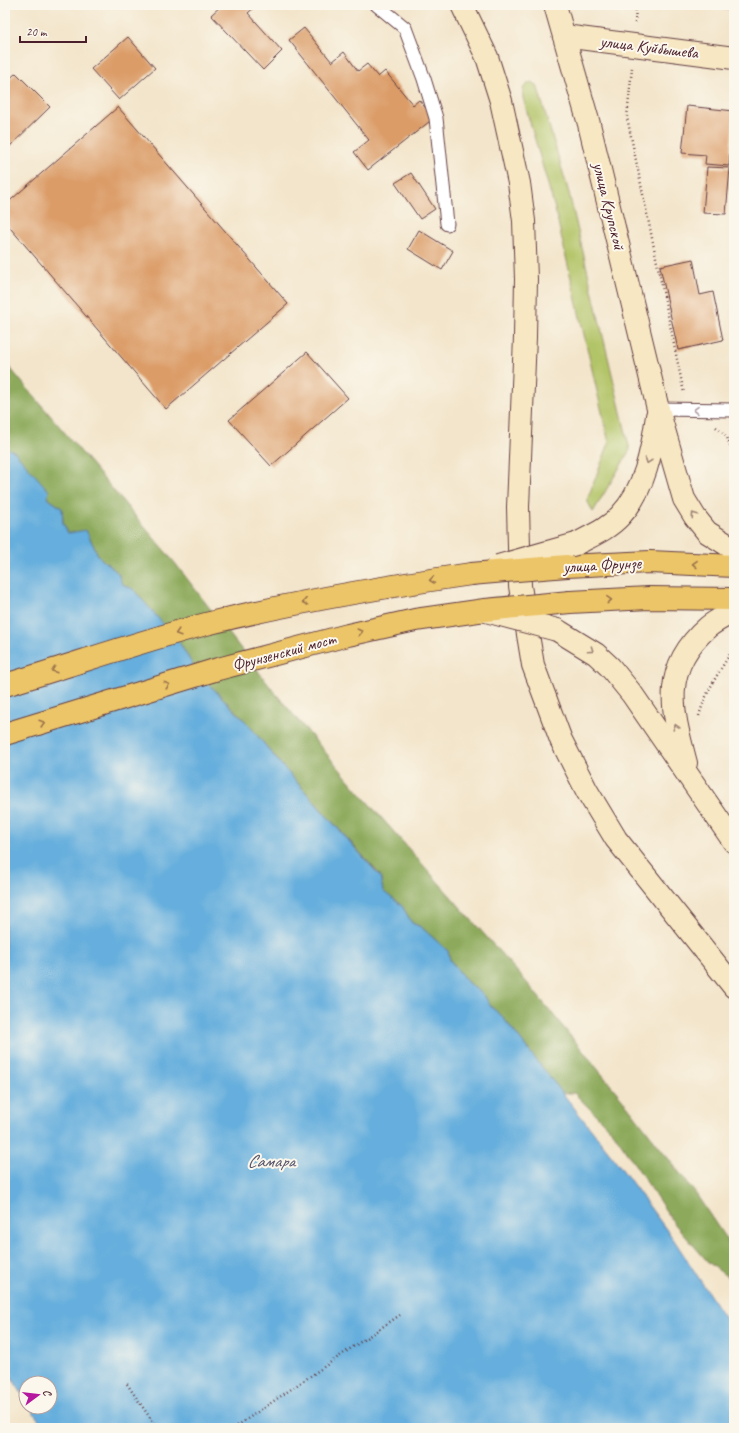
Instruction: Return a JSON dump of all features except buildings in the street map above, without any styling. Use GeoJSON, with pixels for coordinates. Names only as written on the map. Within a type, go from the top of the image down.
{"type":"FeatureCollection","features":[{"type":"Feature","properties":{"kind":"main road"},"geometry":{"type":"LineString","coordinates":[[462,5],[487,56],[501,101],[519,183],[524,221],[526,278],[525,337],[518,506],[520,586],[533,665],[561,740],[587,791],[616,839],[734,987]]}},
{"type":"Feature","properties":{"kind":"main road","name":"улица Крупской"},"geometry":{"type":"LineString","coordinates":[[555,5],[589,124],[658,409],[684,499],[695,517],[707,532],[734,549]]}},
{"type":"Feature","properties":{"kind":"main road","name":"улица Куйбышева"},"geometry":{"type":"LineString","coordinates":[[564,36],[734,58]]}},
{"type":"Feature","properties":{"kind":"main road"},"geometry":{"type":"LineString","coordinates":[[5,685],[205,625],[331,597],[471,574],[576,544],[600,532],[620,516],[633,499],[652,448],[658,409]]}},
{"type":"Feature","properties":{"kind":"main road","name":"улица Фрунзе"},"geometry":{"type":"LineString","coordinates":[[471,574],[567,566],[650,562],[734,566]]}},
{"type":"Feature","properties":{"kind":"main road","name":"Фрунзенский мост"},"geometry":{"type":"LineString","coordinates":[[5,734],[218,669],[348,635],[415,620],[485,610],[570,602],[649,598],[734,598]]}},
{"type":"Feature","properties":{"kind":"main road"},"geometry":{"type":"LineString","coordinates":[[485,610],[557,630],[596,654],[610,667],[632,694],[734,842]]}},
{"type":"Feature","properties":{"kind":"main road"},"geometry":{"type":"LineString","coordinates":[[690,778],[675,721],[672,703],[674,682],[680,664],[692,644],[709,626],[734,611]]}},
{"type":"Feature","properties":{"kind":"lane"},"geometry":{"type":"LineString","coordinates":[[377,5],[405,28],[424,79],[436,118],[447,224]]}},
{"type":"Feature","properties":{"kind":"lane"},"geometry":{"type":"LineString","coordinates":[[658,409],[734,410]]}},
{"type":"Feature","properties":{"kind":"path"},"geometry":{"type":"LineString","coordinates":[[636,5],[634,45],[627,117],[685,400],[727,437],[734,457]]}},
{"type":"Feature","properties":{"kind":"path"},"geometry":{"type":"LineString","coordinates":[[702,704],[716,675],[734,648]]}},
{"type":"Feature","properties":{"kind":"path"},"geometry":{"type":"LineString","coordinates":[[234,1428],[400,1315]]}},
{"type":"Feature","properties":{"kind":"path"},"geometry":{"type":"LineString","coordinates":[[127,1384],[157,1428]]}},
{"type":"Feature","properties":{"kind":"green space"},"geometry":{"type":"Polygon","coordinates":[[[532,82],[537,85],[569,193],[630,450],[593,512],[587,500],[609,443],[555,209],[523,98],[524,88],[527,84],[532,82]]]}},
{"type":"Feature","properties":{"kind":"green space"},"geometry":{"type":"Polygon","coordinates":[[[5,362],[175,563],[271,688],[364,798],[528,984],[623,1100],[696,1194],[734,1251],[734,1282],[708,1262],[674,1223],[614,1133],[574,1093],[562,1093],[501,1015],[491,1007],[484,995],[468,983],[450,960],[448,951],[421,927],[412,923],[402,906],[383,891],[380,875],[278,761],[248,724],[197,672],[179,642],[122,584],[118,573],[99,557],[86,531],[68,533],[63,523],[62,508],[47,498],[14,451],[5,448],[5,362]]]}},
{"type":"Feature","properties":{"kind":"water","name":"Самара"},"geometry":{"type":"Polygon","coordinates":[[[5,448],[14,451],[49,491],[47,498],[62,508],[63,523],[68,533],[86,530],[99,557],[118,573],[122,584],[133,589],[179,642],[197,672],[248,724],[278,761],[380,876],[383,891],[402,906],[412,923],[421,927],[448,951],[450,960],[468,983],[484,995],[491,1007],[501,1015],[616,1161],[674,1240],[734,1332],[734,1428],[44,1428],[35,1415],[58,1415],[58,1375],[18,1375],[18,1387],[5,1367],[5,448]]]}}]}
